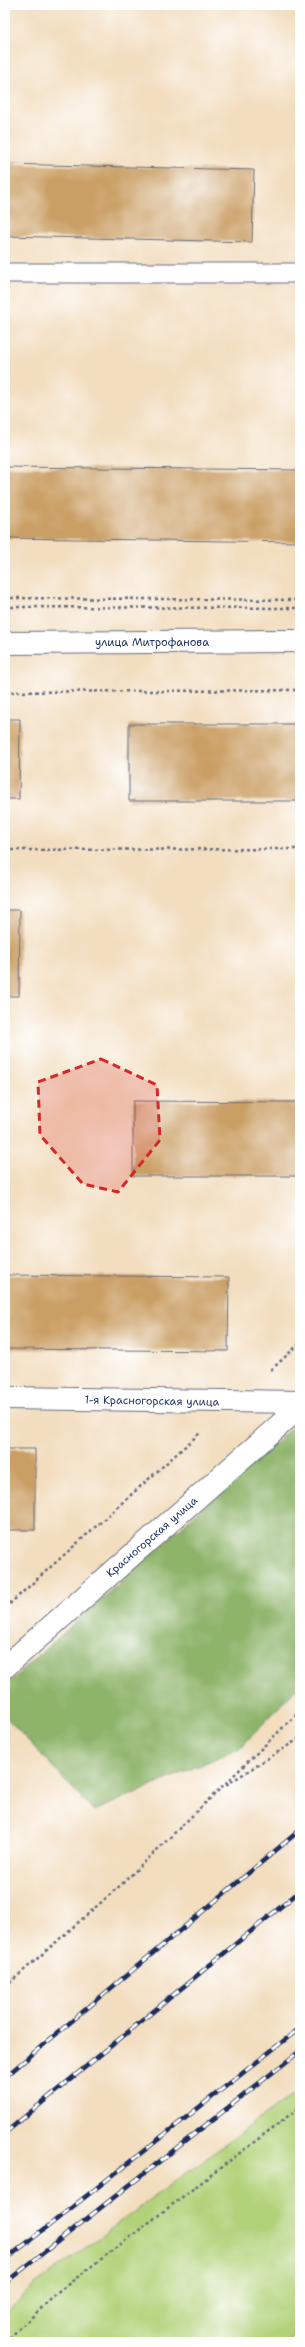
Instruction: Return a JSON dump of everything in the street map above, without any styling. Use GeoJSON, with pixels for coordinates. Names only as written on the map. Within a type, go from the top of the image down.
{"type":"FeatureCollection","features":[{"type":"Feature","properties":{"kind":"street","name":"улица Митрофанова"},"geometry":{"type":"LineString","coordinates":[[5,643],[300,641]]}},
{"type":"Feature","properties":{"kind":"street","name":"1-я Красногорская улица"},"geometry":{"type":"LineString","coordinates":[[5,1398],[300,1402]]}},
{"type":"Feature","properties":{"kind":"street","name":"Красногорская улица"},"geometry":{"type":"LineString","coordinates":[[5,1667],[300,1407]]}},
{"type":"Feature","properties":{"kind":"lane"},"geometry":{"type":"LineString","coordinates":[[5,273],[300,273]]}},
{"type":"Feature","properties":{"kind":"path"},"geometry":{"type":"LineString","coordinates":[[5,598],[300,600]]}},
{"type":"Feature","properties":{"kind":"path"},"geometry":{"type":"LineString","coordinates":[[5,607],[300,608]]}},
{"type":"Feature","properties":{"kind":"path"},"geometry":{"type":"LineString","coordinates":[[5,692],[300,690]]}},
{"type":"Feature","properties":{"kind":"path"},"geometry":{"type":"LineString","coordinates":[[5,850],[300,849]]}},
{"type":"Feature","properties":{"kind":"path"},"geometry":{"type":"LineString","coordinates":[[5,1608],[300,1343]]}},
{"type":"Feature","properties":{"kind":"path"},"geometry":{"type":"LineString","coordinates":[[5,1987],[123,1883],[300,1711]]}},
{"type":"Feature","properties":{"kind":"path"},"geometry":{"type":"LineString","coordinates":[[221,1789],[300,1738]]}},
{"type":"Feature","properties":{"kind":"path"},"geometry":{"type":"LineString","coordinates":[[5,2342],[62,2289],[300,2107]]}},
{"type":"Feature","properties":{"kind":"highlighted area"},"geometry":{"type":"Polygon","coordinates":[[[101,1059],[157,1085],[160,1140],[118,1192],[83,1184],[40,1135],[38,1082],[101,1059]]]}},
{"type":"Feature","properties":{"kind":"green space"},"geometry":{"type":"Polygon","coordinates":[[[300,1420],[300,1685],[240,1748],[94,1811],[5,1716],[5,1686],[300,1420]]]}},
{"type":"Feature","properties":{"kind":"green space"},"geometry":{"type":"Polygon","coordinates":[[[300,2089],[300,2330],[287,2342],[5,2342],[5,2314],[31,2288],[300,2089]]]}},
{"type":"Feature","properties":{"kind":"building"},"geometry":{"type":"Polygon","coordinates":[[[5,164],[254,170],[252,242],[5,236],[5,164]]]}},
{"type":"Feature","properties":{"kind":"building"},"geometry":{"type":"Polygon","coordinates":[[[5,467],[300,470],[300,542],[5,538],[5,467]]]}},
{"type":"Feature","properties":{"kind":"building"},"geometry":{"type":"Polygon","coordinates":[[[5,719],[20,719],[19,799],[5,799],[5,719]]]}},
{"type":"Feature","properties":{"kind":"building"},"geometry":{"type":"Polygon","coordinates":[[[129,724],[300,724],[300,801],[129,801],[129,724]]]}},
{"type":"Feature","properties":{"kind":"building"},"geometry":{"type":"Polygon","coordinates":[[[5,910],[20,910],[19,996],[5,996],[5,910]]]}},
{"type":"Feature","properties":{"kind":"building"},"geometry":{"type":"Polygon","coordinates":[[[133,1101],[300,1102],[300,1176],[133,1176],[133,1101]]]}},
{"type":"Feature","properties":{"kind":"building"},"geometry":{"type":"Polygon","coordinates":[[[5,1275],[229,1277],[228,1351],[5,1349],[5,1275]]]}},
{"type":"Feature","properties":{"kind":"building"},"geometry":{"type":"Polygon","coordinates":[[[5,1449],[35,1449],[35,1530],[5,1530],[5,1449]]]}},
{"type":"Feature","properties":{"kind":"railway"},"geometry":{"type":"LineString","coordinates":[[5,2077],[300,1830]]}},
{"type":"Feature","properties":{"kind":"railway"},"geometry":{"type":"LineString","coordinates":[[5,2133],[300,1891]]}},
{"type":"Feature","properties":{"kind":"railway"},"geometry":{"type":"LineString","coordinates":[[5,2260],[300,2028]]}},
{"type":"Feature","properties":{"kind":"railway"},"geometry":{"type":"LineString","coordinates":[[5,2283],[300,2051]]}}]}
